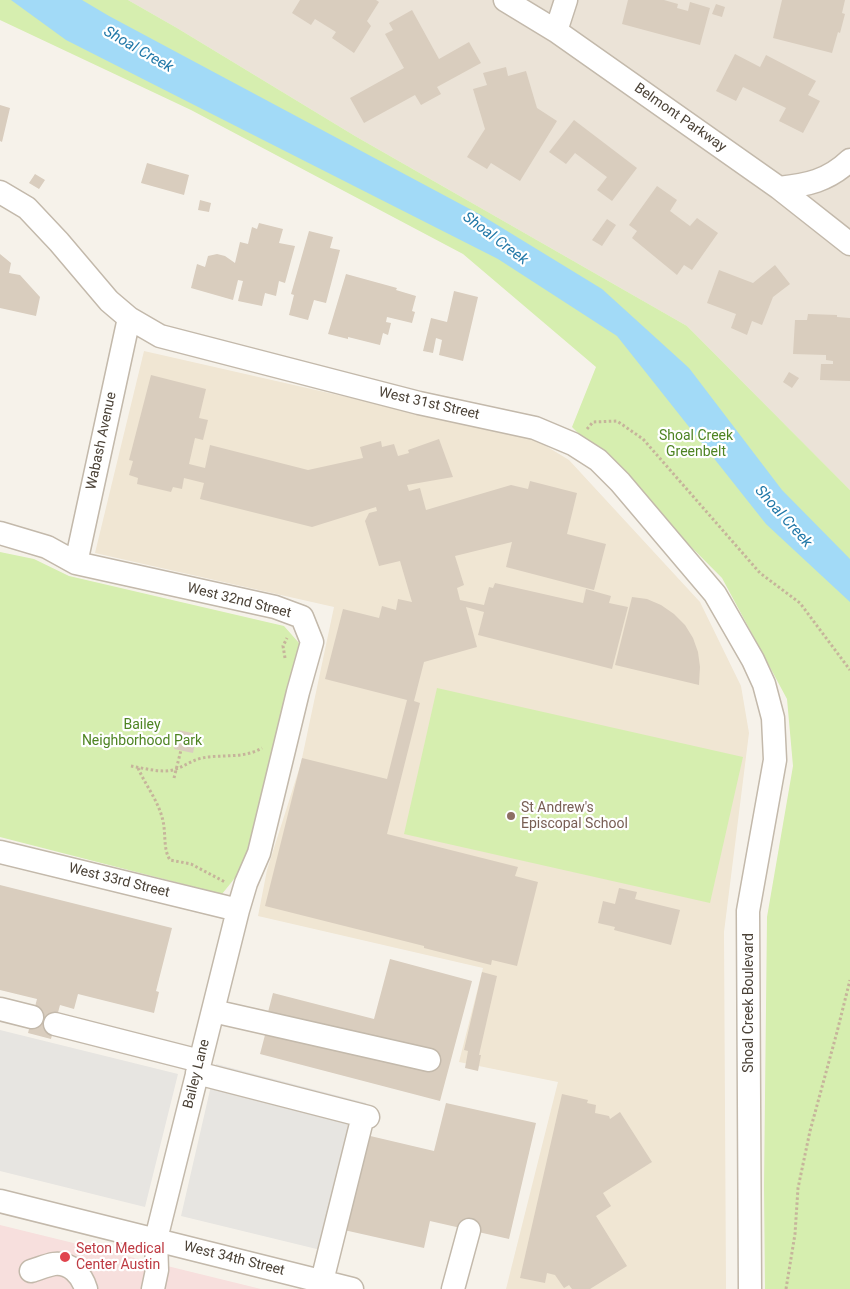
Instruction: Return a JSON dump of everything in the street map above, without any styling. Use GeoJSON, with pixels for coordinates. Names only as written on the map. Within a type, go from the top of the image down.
{"type":"FeatureCollection","features":[{"type":"Feature","properties":{"kind":"street","name":"Belmont Parkway"},"geometry":{"type":"LineString","coordinates":[[505,0],[556,31],[778,188],[850,244]]}},
{"type":"Feature","properties":{"kind":"street"},"geometry":{"type":"LineString","coordinates":[[556,31],[566,0]]}},
{"type":"Feature","properties":{"kind":"street"},"geometry":{"type":"LineString","coordinates":[[778,188],[808,185],[828,176],[850,160]]}},
{"type":"Feature","properties":{"kind":"street","name":"West 31st Street"},"geometry":{"type":"LineString","coordinates":[[0,192],[27,208],[109,301],[129,318],[160,336],[419,403],[536,428],[573,444],[598,460],[620,482],[715,594],[753,660],[764,684],[773,718]]}},
{"type":"Feature","properties":{"kind":"street","name":"Wabash Avenue"},"geometry":{"type":"LineString","coordinates":[[76,563],[129,318]]}},
{"type":"Feature","properties":{"kind":"street","name":"West 32nd Street"},"geometry":{"type":"LineString","coordinates":[[0,533],[47,547],[76,563],[275,607],[302,617],[312,642],[259,853],[246,882],[238,910]]}},
{"type":"Feature","properties":{"kind":"street","name":"Shoal Creek Boulevard"},"geometry":{"type":"LineString","coordinates":[[750,1289],[748,911],[775,760],[773,718]]}},
{"type":"Feature","properties":{"kind":"street","name":"West 33rd Street"},"geometry":{"type":"LineString","coordinates":[[0,852],[238,910]]}},
{"type":"Feature","properties":{"kind":"street","name":"Bailey Lane"},"geometry":{"type":"LineString","coordinates":[[153,1289],[157,1270],[156,1239],[238,910]]}},
{"type":"Feature","properties":{"kind":"street"},"geometry":{"type":"LineString","coordinates":[[0,1009],[32,1018]]}},
{"type":"Feature","properties":{"kind":"street"},"geometry":{"type":"LineString","coordinates":[[212,1011],[429,1060]]}},
{"type":"Feature","properties":{"kind":"street"},"geometry":{"type":"LineString","coordinates":[[55,1024],[366,1117],[322,1281]]}},
{"type":"Feature","properties":{"kind":"street","name":"West 34th Street"},"geometry":{"type":"LineString","coordinates":[[0,1201],[352,1289]]}},
{"type":"Feature","properties":{"kind":"street"},"geometry":{"type":"LineString","coordinates":[[454,1289],[469,1230]]}},
{"type":"Feature","properties":{"kind":"street"},"geometry":{"type":"LineString","coordinates":[[31,1271],[55,1264],[72,1268],[84,1281],[86,1289]]}},
{"type":"Feature","properties":{"kind":"path"},"geometry":{"type":"LineString","coordinates":[[573,444],[593,422],[617,421],[643,439],[760,573],[800,603],[850,670]]}},
{"type":"Feature","properties":{"kind":"path"},"geometry":{"type":"LineString","coordinates":[[287,662],[282,646],[289,636]]}},
{"type":"Feature","properties":{"kind":"path"},"geometry":{"type":"LineString","coordinates":[[131,766],[166,771],[178,770],[194,760],[242,755],[255,752],[265,746]]}},
{"type":"Feature","properties":{"kind":"path"},"geometry":{"type":"LineString","coordinates":[[174,778],[178,770],[181,750]]}},
{"type":"Feature","properties":{"kind":"path"},"geometry":{"type":"LineString","coordinates":[[138,768],[157,805],[163,822],[166,854],[170,860],[191,864],[228,883]]}},
{"type":"Feature","properties":{"kind":"path"},"geometry":{"type":"LineString","coordinates":[[786,1289],[800,1178],[810,1131],[838,1032],[850,980]]}},
{"type":"Feature","properties":{"kind":"shaded area"},"geometry":{"type":"Polygon","coordinates":[[[128,0],[850,0],[850,490],[687,326],[355,136],[128,0]]]}},
{"type":"Feature","properties":{"kind":"shaded area","name":"St Andrew's Episcopal School"},"geometry":{"type":"Polygon","coordinates":[[[144,351],[536,440],[569,460],[700,602],[741,686],[749,733],[724,932],[726,1289],[506,1289],[558,1082],[459,1062],[483,968],[258,916],[267,870],[301,763],[334,607],[95,553],[144,351]]]}},
{"type":"Feature","properties":{"kind":"shaded area"},"geometry":{"type":"Polygon","coordinates":[[[0,1030],[178,1074],[145,1207],[0,1171],[0,1030]]]}},
{"type":"Feature","properties":{"kind":"shaded area"},"geometry":{"type":"Polygon","coordinates":[[[216,1064],[366,1103],[329,1252],[181,1216],[216,1064]]]}},
{"type":"Feature","properties":{"kind":"shaded area","name":"Seton Medical Center Austin"},"geometry":{"type":"Polygon","coordinates":[[[0,1225],[261,1289],[0,1289],[0,1225]]]}},
{"type":"Feature","properties":{"kind":"green space","name":"Shoal Creek Greenbelt"},"geometry":{"type":"Polygon","coordinates":[[[0,0],[128,0],[177,28],[355,136],[687,326],[850,490],[850,1289],[765,1289],[764,1186],[767,917],[793,766],[787,699],[722,578],[572,427],[596,367],[463,254],[191,110],[0,20],[0,0]]]}},
{"type":"Feature","properties":{"kind":"green space","name":"Bailey Neighborhood Park"},"geometry":{"type":"Polygon","coordinates":[[[0,552],[34,559],[69,576],[284,626],[299,643],[301,657],[255,853],[222,894],[0,837],[0,552]]]}},
{"type":"Feature","properties":{"kind":"green space"},"geometry":{"type":"Polygon","coordinates":[[[437,688],[743,757],[710,903],[404,834],[437,688]]]}},
{"type":"Feature","properties":{"kind":"water","name":"Shoal Creek"},"geometry":{"type":"Polygon","coordinates":[[[11,0],[82,0],[481,215],[602,289],[689,368],[782,490],[850,559],[850,602],[766,524],[617,336],[498,259],[66,40],[11,0]]]}},
{"type":"Feature","properties":{"kind":"building"},"geometry":{"type":"Polygon","coordinates":[[[300,0],[376,0],[379,2],[367,21],[371,26],[354,53],[332,38],[336,32],[315,19],[311,25],[292,13],[300,0]]]}},
{"type":"Feature","properties":{"kind":"building"},"geometry":{"type":"Polygon","coordinates":[[[628,0],[664,0],[678,4],[677,8],[688,11],[690,2],[710,8],[700,45],[622,24],[628,0]]]}},
{"type":"Feature","properties":{"kind":"building"},"geometry":{"type":"Polygon","coordinates":[[[782,0],[845,0],[842,13],[845,14],[832,53],[773,38],[782,0]]]}},
{"type":"Feature","properties":{"kind":"building"},"geometry":{"type":"Polygon","coordinates":[[[716,4],[725,7],[722,17],[712,14],[716,4]]]}},
{"type":"Feature","properties":{"kind":"building"},"geometry":{"type":"Polygon","coordinates":[[[412,10],[439,59],[469,42],[481,63],[437,87],[441,94],[421,105],[415,95],[364,123],[350,98],[404,68],[385,34],[393,30],[389,23],[412,10]]]}},
{"type":"Feature","properties":{"kind":"building"},"geometry":{"type":"Polygon","coordinates":[[[735,54],[760,67],[766,55],[816,81],[808,95],[820,101],[803,133],[779,121],[786,108],[743,87],[736,101],[716,91],[735,54]]]}},
{"type":"Feature","properties":{"kind":"building"},"geometry":{"type":"Polygon","coordinates":[[[506,67],[508,76],[526,71],[537,108],[557,121],[520,181],[491,163],[487,169],[467,157],[485,129],[473,89],[487,85],[483,73],[506,67]]]}},
{"type":"Feature","properties":{"kind":"building"},"geometry":{"type":"Polygon","coordinates":[[[0,105],[10,108],[2,142],[0,141],[0,105]]]}},
{"type":"Feature","properties":{"kind":"building"},"geometry":{"type":"Polygon","coordinates":[[[574,120],[637,168],[612,201],[597,190],[607,177],[575,153],[566,164],[549,152],[574,120]]]}},
{"type":"Feature","properties":{"kind":"building"},"geometry":{"type":"Polygon","coordinates":[[[147,163],[189,175],[184,195],[141,183],[147,163]]]}},
{"type":"Feature","properties":{"kind":"building"},"geometry":{"type":"Polygon","coordinates":[[[35,174],[45,180],[39,189],[29,183],[35,174]]]}},
{"type":"Feature","properties":{"kind":"building"},"geometry":{"type":"Polygon","coordinates":[[[657,186],[677,200],[670,211],[690,226],[697,218],[718,233],[692,270],[684,265],[677,275],[632,238],[637,231],[629,225],[657,186]]]}},
{"type":"Feature","properties":{"kind":"building"},"geometry":{"type":"Polygon","coordinates":[[[200,200],[211,203],[209,212],[198,210],[200,200]]]}},
{"type":"Feature","properties":{"kind":"building"},"geometry":{"type":"Polygon","coordinates":[[[607,219],[616,225],[602,246],[592,240],[607,219]]]}},
{"type":"Feature","properties":{"kind":"building"},"geometry":{"type":"Polygon","coordinates":[[[259,223],[283,229],[279,243],[295,246],[285,283],[279,281],[276,296],[265,293],[262,306],[238,301],[243,281],[238,280],[233,300],[191,288],[197,264],[205,267],[208,256],[217,254],[225,256],[235,263],[240,242],[248,244],[252,227],[257,229],[259,223]]]}},
{"type":"Feature","properties":{"kind":"building"},"geometry":{"type":"Polygon","coordinates":[[[309,231],[333,237],[330,248],[340,250],[326,303],[314,300],[308,320],[289,315],[294,295],[291,294],[309,231]]]}},
{"type":"Feature","properties":{"kind":"building"},"geometry":{"type":"Polygon","coordinates":[[[0,254],[11,263],[9,273],[20,275],[40,297],[36,316],[0,308],[0,254]]]}},
{"type":"Feature","properties":{"kind":"building"},"geometry":{"type":"Polygon","coordinates":[[[775,265],[790,284],[773,297],[762,325],[752,321],[747,335],[731,328],[736,314],[707,303],[719,270],[753,283],[775,265]]]}},
{"type":"Feature","properties":{"kind":"building"},"geometry":{"type":"Polygon","coordinates":[[[346,274],[397,288],[396,290],[416,296],[412,311],[415,312],[412,323],[387,317],[386,322],[391,323],[388,335],[383,333],[380,345],[328,334],[346,274]]]}},
{"type":"Feature","properties":{"kind":"building"},"geometry":{"type":"Polygon","coordinates":[[[454,291],[478,297],[463,361],[439,355],[442,340],[436,338],[433,353],[423,351],[431,318],[447,322],[454,291]]]}},
{"type":"Feature","properties":{"kind":"building"},"geometry":{"type":"Polygon","coordinates":[[[808,314],[837,315],[837,317],[850,318],[850,381],[820,380],[821,364],[833,364],[833,361],[826,360],[826,355],[793,354],[795,320],[807,320],[808,314]]]}},
{"type":"Feature","properties":{"kind":"building"},"geometry":{"type":"Polygon","coordinates":[[[789,372],[799,378],[792,388],[783,382],[789,372]]]}},
{"type":"Feature","properties":{"kind":"building"},"geometry":{"type":"Polygon","coordinates":[[[151,375],[206,389],[199,418],[208,420],[203,440],[195,438],[189,464],[205,468],[210,445],[308,470],[363,458],[360,447],[381,441],[382,447],[394,444],[398,456],[409,453],[408,450],[439,439],[453,477],[407,485],[409,491],[420,488],[426,510],[511,485],[528,489],[530,481],[577,493],[567,534],[606,544],[594,590],[506,567],[512,542],[455,556],[464,585],[457,588],[460,600],[484,605],[489,587],[493,588],[495,583],[583,603],[586,589],[611,596],[609,603],[628,607],[612,669],[478,635],[484,612],[466,607],[477,647],[424,662],[414,701],[420,703],[387,834],[518,867],[515,876],[538,882],[517,966],[492,960],[491,965],[265,906],[302,758],[387,779],[407,700],[325,679],[343,609],[379,618],[382,606],[396,610],[398,599],[412,602],[400,561],[379,566],[365,521],[369,513],[377,511],[376,507],[312,527],[200,499],[204,483],[184,478],[182,489],[173,487],[171,492],[137,484],[138,478],[129,475],[133,461],[129,460],[151,375]]]}},
{"type":"Feature","properties":{"kind":"building"},"geometry":{"type":"Polygon","coordinates":[[[632,597],[647,599],[661,605],[685,625],[693,638],[698,652],[700,667],[699,685],[615,665],[632,597]]]}},
{"type":"Feature","properties":{"kind":"building"},"geometry":{"type":"Polygon","coordinates":[[[178,730],[197,734],[193,753],[174,749],[178,730]]]}},
{"type":"Feature","properties":{"kind":"building"},"geometry":{"type":"Polygon","coordinates":[[[0,885],[172,928],[156,991],[159,992],[154,1013],[78,994],[74,1009],[60,1005],[51,1039],[28,1033],[37,999],[0,990],[0,885]]]}},
{"type":"Feature","properties":{"kind":"building"},"geometry":{"type":"Polygon","coordinates":[[[619,888],[637,892],[635,899],[680,910],[671,945],[614,930],[615,927],[598,923],[603,901],[615,904],[619,888]]]}},
{"type":"Feature","properties":{"kind":"building"},"geometry":{"type":"Polygon","coordinates":[[[390,959],[472,981],[440,1101],[260,1054],[265,1035],[262,1035],[273,993],[374,1019],[390,959]]]}},
{"type":"Feature","properties":{"kind":"building"},"geometry":{"type":"Polygon","coordinates":[[[482,972],[497,976],[479,1055],[481,1055],[478,1071],[465,1068],[468,1051],[464,1050],[482,972]]]}},
{"type":"Feature","properties":{"kind":"building"},"geometry":{"type":"Polygon","coordinates":[[[562,1094],[588,1100],[587,1103],[596,1105],[595,1113],[609,1116],[610,1119],[620,1112],[652,1162],[603,1193],[611,1206],[596,1216],[627,1266],[590,1289],[572,1289],[569,1285],[564,1288],[555,1275],[547,1273],[545,1283],[520,1278],[562,1094]]]}},
{"type":"Feature","properties":{"kind":"building"},"geometry":{"type":"Polygon","coordinates":[[[446,1103],[536,1123],[509,1239],[430,1221],[424,1248],[344,1230],[366,1135],[434,1151],[446,1103]]]}},
{"type":"Feature","properties":{"kind":"place","name":"St Andrew's Episcopal School"},"geometry":{"type":"Point","coordinates":[511,816]}},
{"type":"Feature","properties":{"kind":"place","name":"Seton Medical Center Austin"},"geometry":{"type":"Point","coordinates":[65,1257]}}]}
